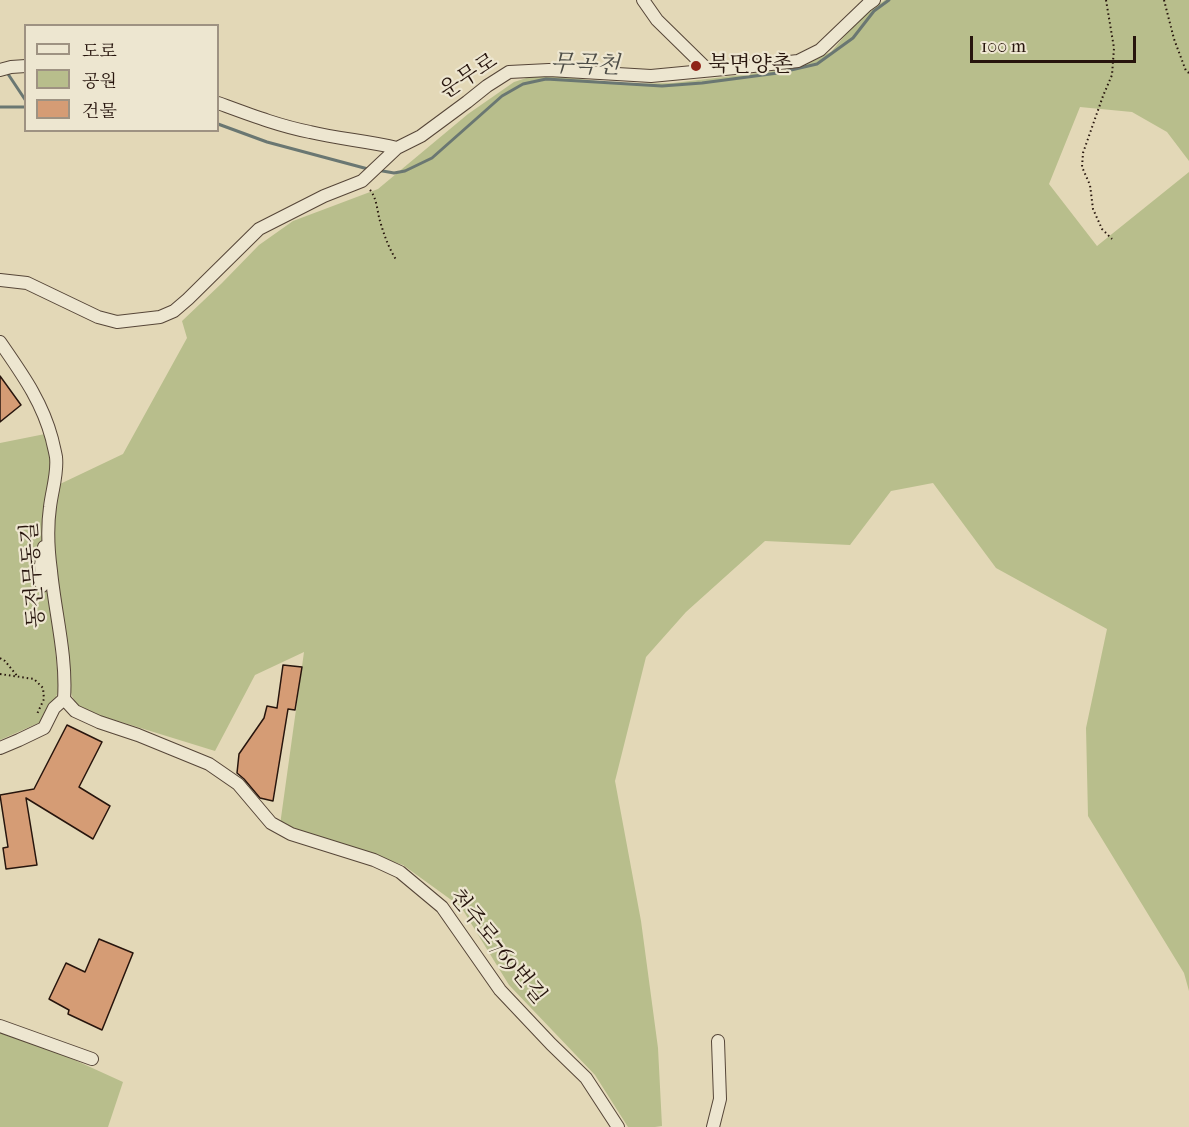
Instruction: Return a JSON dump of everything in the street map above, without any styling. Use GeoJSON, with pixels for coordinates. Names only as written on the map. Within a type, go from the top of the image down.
{"type":"FeatureCollection","features":[{"type":"Feature","properties":{"kind":"street"},"geometry":{"type":"LineString","coordinates":[[643,0],[657,20],[708,70]]}},
{"type":"Feature","properties":{"kind":"street","name":"운무로"},"geometry":{"type":"LineString","coordinates":[[0,280],[27,283],[98,317],[117,322],[160,317],[174,311],[188,299],[260,230],[324,196],[362,181],[397,148],[421,136],[486,86],[509,72],[549,70],[651,76],[735,69],[798,60],[820,50],[874,0]]}},
{"type":"Feature","properties":{"kind":"street"},"geometry":{"type":"LineString","coordinates":[[5,69],[24,66]]}},
{"type":"Feature","properties":{"kind":"street"},"geometry":{"type":"LineString","coordinates":[[219,103],[309,132],[397,148]]}},
{"type":"Feature","properties":{"kind":"street","name":"동전무동길"},"geometry":{"type":"LineString","coordinates":[[0,342],[35,395],[46,419],[56,456],[56,478],[48,525],[51,571],[65,680],[64,699]]}},
{"type":"Feature","properties":{"kind":"street"},"geometry":{"type":"LineString","coordinates":[[42,586],[41,565],[48,525]]}},
{"type":"Feature","properties":{"kind":"street"},"geometry":{"type":"LineString","coordinates":[[0,748],[44,728],[54,708],[64,699]]}},
{"type":"Feature","properties":{"kind":"street","name":"천주로769번길"},"geometry":{"type":"LineString","coordinates":[[64,699],[75,711],[99,722],[209,764],[238,784],[271,823],[291,834],[374,860],[400,873],[442,907],[500,990],[586,1078],[618,1127]]}},
{"type":"Feature","properties":{"kind":"street"},"geometry":{"type":"LineString","coordinates":[[0,1026],[92,1059]]}},
{"type":"Feature","properties":{"kind":"street"},"geometry":{"type":"LineString","coordinates":[[713,1127],[720,1100],[718,1041]]}},
{"type":"Feature","properties":{"kind":"path"},"geometry":{"type":"LineString","coordinates":[[1106,0],[1113,48],[1112,75],[1102,96],[1083,153],[1082,167],[1090,185],[1094,209],[1101,229],[1112,239]]}},
{"type":"Feature","properties":{"kind":"path"},"geometry":{"type":"LineString","coordinates":[[1164,0],[1174,39],[1186,71],[1189,73]]}},
{"type":"Feature","properties":{"kind":"path"},"geometry":{"type":"LineString","coordinates":[[362,181],[374,194],[388,243],[398,261]]}},
{"type":"Feature","properties":{"kind":"path"},"geometry":{"type":"LineString","coordinates":[[0,658],[18,677]]}},
{"type":"Feature","properties":{"kind":"path"},"geometry":{"type":"LineString","coordinates":[[0,674],[34,679],[43,688],[44,699],[29,736]]}},
{"type":"Feature","properties":{"kind":"green space"},"geometry":{"type":"Polygon","coordinates":[[[885,0],[1189,0],[1189,161],[1167,132],[1132,112],[1080,107],[1049,184],[1097,246],[1189,172],[1189,991],[1184,973],[1088,816],[1086,728],[1107,629],[996,568],[933,483],[891,491],[850,545],[765,541],[686,612],[646,657],[615,781],[641,921],[658,1048],[662,1126],[628,1127],[595,1075],[509,985],[461,907],[403,865],[280,825],[304,652],[255,675],[215,751],[79,709],[69,686],[55,568],[53,523],[60,484],[123,454],[187,338],[182,321],[259,245],[293,221],[378,189],[468,114],[514,82],[539,74],[623,84],[673,83],[783,70],[831,52],[859,19],[885,0]]]}},
{"type":"Feature","properties":{"kind":"green space"},"geometry":{"type":"Polygon","coordinates":[[[45,434],[51,458],[53,625],[59,690],[43,721],[0,740],[0,443],[45,434]]]}},
{"type":"Feature","properties":{"kind":"green space"},"geometry":{"type":"Polygon","coordinates":[[[0,1026],[123,1082],[108,1127],[0,1127],[0,1026]]]}},
{"type":"Feature","properties":{"kind":"building"},"geometry":{"type":"Polygon","coordinates":[[[0,376],[21,405],[0,422],[0,376]]]}},
{"type":"Feature","properties":{"kind":"building"},"geometry":{"type":"Polygon","coordinates":[[[283,665],[302,667],[295,710],[288,709],[273,801],[260,798],[237,773],[239,754],[264,718],[267,706],[277,708],[283,665]]]}},
{"type":"Feature","properties":{"kind":"building"},"geometry":{"type":"Polygon","coordinates":[[[67,725],[102,742],[79,787],[110,806],[93,839],[26,798],[37,865],[6,869],[3,848],[8,847],[0,795],[34,789],[67,725]]]}},
{"type":"Feature","properties":{"kind":"building"},"geometry":{"type":"Polygon","coordinates":[[[99,939],[133,953],[102,1030],[68,1014],[69,1010],[49,999],[66,963],[85,972],[99,939]]]}},
{"type":"Feature","properties":{"kind":"waterway","name":"무곡천"},"geometry":{"type":"LineString","coordinates":[[377,170],[394,173],[405,171],[432,158],[502,96],[523,84],[546,79],[662,86],[778,73],[817,64],[853,38],[874,11],[889,0]]}},
{"type":"Feature","properties":{"kind":"waterway"},"geometry":{"type":"LineString","coordinates":[[6,71],[24,98]]}},
{"type":"Feature","properties":{"kind":"waterway","name":"무곡천"},"geometry":{"type":"LineString","coordinates":[[0,107],[24,107]]}},
{"type":"Feature","properties":{"kind":"waterway","name":"무곡천"},"geometry":{"type":"LineString","coordinates":[[219,124],[267,142],[368,169]]}},
{"type":"Feature","properties":{"kind":"place","name":"북면양촌"},"geometry":{"type":"Point","coordinates":[696,66]}}]}
